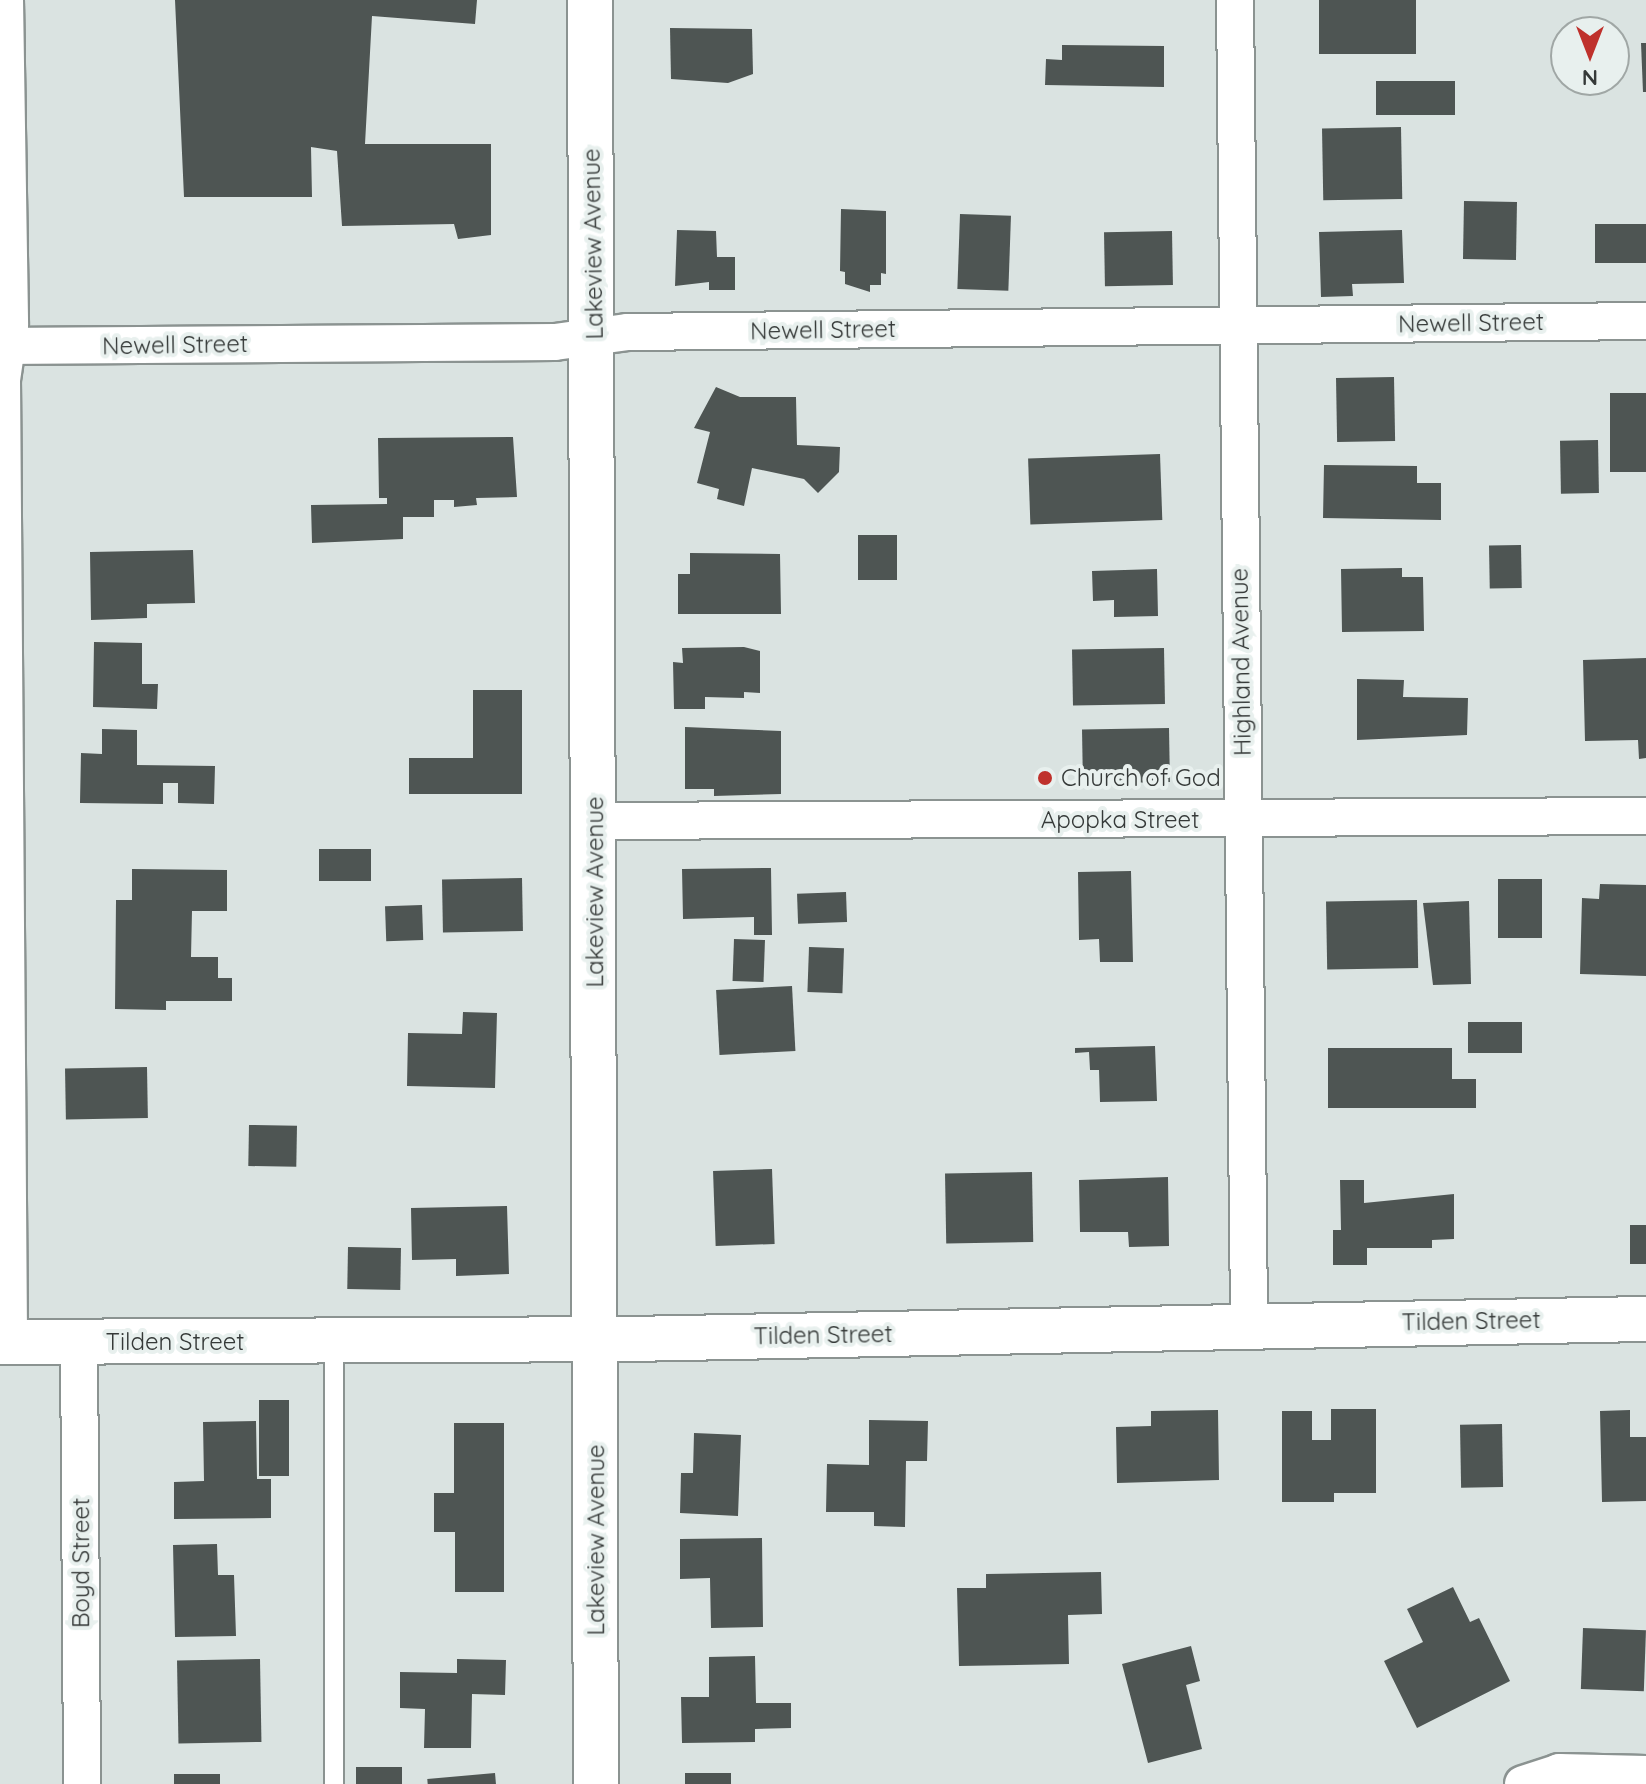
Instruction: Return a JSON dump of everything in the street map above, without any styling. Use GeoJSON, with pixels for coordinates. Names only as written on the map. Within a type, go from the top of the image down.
{"type":"FeatureCollection","features":[{"type":"Feature","properties":{"kind":"street"},"geometry":{"type":"LineString","coordinates":[[4,1342],[2,396],[5,0]]}},
{"type":"Feature","properties":{"kind":"street","name":"Lakeview Avenue"},"geometry":{"type":"LineString","coordinates":[[590,0],[594,337],[596,1784]]}},
{"type":"Feature","properties":{"kind":"street","name":"Highland Avenue"},"geometry":{"type":"LineString","coordinates":[[1235,0],[1249,1324]]}},
{"type":"Feature","properties":{"kind":"street","name":"Newell Street"},"geometry":{"type":"LineString","coordinates":[[3,346],[555,342],[628,332],[1646,321]]}},
{"type":"Feature","properties":{"kind":"street","name":"Apopka Street"},"geometry":{"type":"LineString","coordinates":[[594,821],[1646,816]]}},
{"type":"Feature","properties":{"kind":"street","name":"Tilden Street"},"geometry":{"type":"LineString","coordinates":[[4,1342],[596,1338],[1646,1319]]}},
{"type":"Feature","properties":{"kind":"street","name":"Boyd Street"},"geometry":{"type":"LineString","coordinates":[[79,1342],[82,1784]]}},
{"type":"Feature","properties":{"kind":"street"},"geometry":{"type":"LineString","coordinates":[[1523,1784],[1559,1772],[1646,1774]]}},
{"type":"Feature","properties":{"kind":"lane"},"geometry":{"type":"LineString","coordinates":[[334,1341],[334,1784]]}},
{"type":"Feature","properties":{"kind":"building"},"geometry":{"type":"Polygon","coordinates":[[[175,0],[477,0],[475,24],[372,16],[365,144],[491,144],[491,235],[458,239],[454,224],[342,226],[337,151],[311,147],[312,197],[184,197],[175,0]]]}},
{"type":"Feature","properties":{"kind":"building"},"geometry":{"type":"Polygon","coordinates":[[[1319,0],[1416,0],[1416,54],[1319,54],[1319,0]]]}},
{"type":"Feature","properties":{"kind":"building"},"geometry":{"type":"Polygon","coordinates":[[[670,28],[752,29],[753,74],[728,83],[671,79],[670,28]]]}},
{"type":"Feature","properties":{"kind":"building"},"geometry":{"type":"Polygon","coordinates":[[[1641,43],[1646,43],[1646,92],[1643,92],[1641,43]]]}},
{"type":"Feature","properties":{"kind":"building"},"geometry":{"type":"Polygon","coordinates":[[[1062,45],[1164,46],[1164,87],[1045,85],[1046,59],[1062,60],[1062,45]]]}},
{"type":"Feature","properties":{"kind":"building"},"geometry":{"type":"Polygon","coordinates":[[[1376,81],[1455,81],[1455,115],[1376,115],[1376,81]]]}},
{"type":"Feature","properties":{"kind":"building"},"geometry":{"type":"Polygon","coordinates":[[[1401,127],[1402,199],[1323,200],[1322,128],[1401,127]]]}},
{"type":"Feature","properties":{"kind":"building"},"geometry":{"type":"Polygon","coordinates":[[[1464,201],[1517,202],[1516,260],[1463,259],[1464,201]]]}},
{"type":"Feature","properties":{"kind":"building"},"geometry":{"type":"Polygon","coordinates":[[[841,209],[886,211],[886,274],[881,273],[881,285],[870,285],[870,292],[845,284],[845,272],[840,271],[841,209]]]}},
{"type":"Feature","properties":{"kind":"building"},"geometry":{"type":"Polygon","coordinates":[[[960,214],[1011,216],[1008,291],[957,289],[960,214]]]}},
{"type":"Feature","properties":{"kind":"building"},"geometry":{"type":"Polygon","coordinates":[[[1595,224],[1646,224],[1646,263],[1595,263],[1595,224]]]}},
{"type":"Feature","properties":{"kind":"building"},"geometry":{"type":"Polygon","coordinates":[[[677,230],[716,231],[717,257],[735,257],[735,290],[709,290],[709,282],[675,286],[677,230]]]}},
{"type":"Feature","properties":{"kind":"building"},"geometry":{"type":"Polygon","coordinates":[[[1402,230],[1404,283],[1352,284],[1353,296],[1321,297],[1319,232],[1402,230]]]}},
{"type":"Feature","properties":{"kind":"building"},"geometry":{"type":"Polygon","coordinates":[[[1172,231],[1173,285],[1105,286],[1104,232],[1172,231]]]}},
{"type":"Feature","properties":{"kind":"building"},"geometry":{"type":"Polygon","coordinates":[[[1394,377],[1395,441],[1337,442],[1336,378],[1394,377]]]}},
{"type":"Feature","properties":{"kind":"building"},"geometry":{"type":"Polygon","coordinates":[[[716,387],[740,397],[796,397],[797,445],[840,447],[839,472],[818,493],[804,479],[752,468],[744,506],[717,499],[719,489],[697,483],[710,432],[694,428],[716,387]]]}},
{"type":"Feature","properties":{"kind":"building"},"geometry":{"type":"Polygon","coordinates":[[[1610,393],[1646,393],[1646,472],[1610,472],[1610,393]]]}},
{"type":"Feature","properties":{"kind":"building"},"geometry":{"type":"Polygon","coordinates":[[[513,437],[517,497],[476,498],[477,505],[454,507],[454,500],[434,500],[434,517],[403,517],[403,539],[312,543],[311,505],[387,504],[387,498],[379,498],[378,438],[513,437]]]}},
{"type":"Feature","properties":{"kind":"building"},"geometry":{"type":"Polygon","coordinates":[[[1598,440],[1599,493],[1561,494],[1560,441],[1598,440]]]}},
{"type":"Feature","properties":{"kind":"building"},"geometry":{"type":"Polygon","coordinates":[[[1160,454],[1162,520],[1030,525],[1028,459],[1160,454]]]}},
{"type":"Feature","properties":{"kind":"building"},"geometry":{"type":"Polygon","coordinates":[[[1324,465],[1417,466],[1417,483],[1441,483],[1441,520],[1323,518],[1324,465]]]}},
{"type":"Feature","properties":{"kind":"building"},"geometry":{"type":"Polygon","coordinates":[[[858,535],[897,535],[897,580],[858,580],[858,535]]]}},
{"type":"Feature","properties":{"kind":"building"},"geometry":{"type":"Polygon","coordinates":[[[1521,545],[1522,588],[1490,589],[1489,546],[1521,545]]]}},
{"type":"Feature","properties":{"kind":"building"},"geometry":{"type":"Polygon","coordinates":[[[193,550],[195,603],[147,604],[147,618],[91,620],[90,552],[193,550]]]}},
{"type":"Feature","properties":{"kind":"building"},"geometry":{"type":"Polygon","coordinates":[[[690,553],[780,554],[781,614],[678,614],[678,574],[690,574],[690,553]]]}},
{"type":"Feature","properties":{"kind":"building"},"geometry":{"type":"Polygon","coordinates":[[[1402,568],[1402,577],[1423,577],[1424,631],[1342,632],[1341,569],[1402,568]]]}},
{"type":"Feature","properties":{"kind":"building"},"geometry":{"type":"Polygon","coordinates":[[[1157,569],[1158,616],[1114,617],[1114,600],[1093,601],[1092,571],[1157,569]]]}},
{"type":"Feature","properties":{"kind":"building"},"geometry":{"type":"Polygon","coordinates":[[[94,642],[142,643],[142,684],[158,684],[157,709],[93,707],[94,642]]]}},
{"type":"Feature","properties":{"kind":"building"},"geometry":{"type":"Polygon","coordinates":[[[744,647],[760,651],[760,693],[744,692],[744,698],[705,697],[705,709],[674,709],[673,662],[683,663],[682,648],[744,647]]]}},
{"type":"Feature","properties":{"kind":"building"},"geometry":{"type":"Polygon","coordinates":[[[1164,648],[1165,704],[1073,706],[1072,650],[1164,648]]]}},
{"type":"Feature","properties":{"kind":"building"},"geometry":{"type":"Polygon","coordinates":[[[1646,658],[1646,758],[1639,759],[1638,740],[1585,741],[1583,660],[1646,658]]]}},
{"type":"Feature","properties":{"kind":"building"},"geometry":{"type":"Polygon","coordinates":[[[1357,679],[1404,680],[1403,697],[1468,698],[1467,735],[1357,740],[1357,679]]]}},
{"type":"Feature","properties":{"kind":"building"},"geometry":{"type":"Polygon","coordinates":[[[473,690],[522,690],[522,794],[409,794],[409,758],[473,758],[473,690]]]}},
{"type":"Feature","properties":{"kind":"building"},"geometry":{"type":"Polygon","coordinates":[[[685,727],[781,731],[781,794],[714,796],[714,789],[685,789],[685,727]]]}},
{"type":"Feature","properties":{"kind":"building"},"geometry":{"type":"Polygon","coordinates":[[[1169,728],[1170,782],[1083,784],[1082,730],[1169,728]]]}},
{"type":"Feature","properties":{"kind":"building"},"geometry":{"type":"Polygon","coordinates":[[[102,729],[137,730],[137,765],[215,766],[214,804],[178,803],[178,783],[163,783],[163,804],[80,803],[81,753],[102,754],[102,729]]]}},
{"type":"Feature","properties":{"kind":"building"},"geometry":{"type":"Polygon","coordinates":[[[319,849],[371,849],[371,881],[319,881],[319,849]]]}},
{"type":"Feature","properties":{"kind":"building"},"geometry":{"type":"Polygon","coordinates":[[[771,868],[772,935],[754,935],[754,917],[683,919],[682,869],[771,868]]]}},
{"type":"Feature","properties":{"kind":"building"},"geometry":{"type":"Polygon","coordinates":[[[132,869],[227,870],[227,911],[192,911],[191,957],[218,957],[218,978],[232,978],[232,1001],[166,1001],[166,1010],[115,1009],[116,900],[132,900],[132,869]]]}},
{"type":"Feature","properties":{"kind":"building"},"geometry":{"type":"Polygon","coordinates":[[[1131,871],[1133,962],[1100,962],[1099,939],[1079,940],[1078,872],[1131,871]]]}},
{"type":"Feature","properties":{"kind":"building"},"geometry":{"type":"Polygon","coordinates":[[[522,878],[523,931],[443,932],[442,879],[522,878]]]}},
{"type":"Feature","properties":{"kind":"building"},"geometry":{"type":"Polygon","coordinates":[[[1498,879],[1542,879],[1542,938],[1498,938],[1498,879]]]}},
{"type":"Feature","properties":{"kind":"building"},"geometry":{"type":"Polygon","coordinates":[[[1600,884],[1646,885],[1646,976],[1580,974],[1582,898],[1599,899],[1600,884]]]}},
{"type":"Feature","properties":{"kind":"building"},"geometry":{"type":"Polygon","coordinates":[[[846,892],[847,922],[798,924],[797,894],[846,892]]]}},
{"type":"Feature","properties":{"kind":"building"},"geometry":{"type":"Polygon","coordinates":[[[1417,900],[1418,968],[1327,970],[1326,902],[1417,900]]]}},
{"type":"Feature","properties":{"kind":"building"},"geometry":{"type":"Polygon","coordinates":[[[1469,901],[1471,984],[1433,985],[1423,903],[1469,901]]]}},
{"type":"Feature","properties":{"kind":"building"},"geometry":{"type":"Polygon","coordinates":[[[422,905],[423,940],[386,941],[385,906],[422,905]]]}},
{"type":"Feature","properties":{"kind":"building"},"geometry":{"type":"Polygon","coordinates":[[[734,939],[765,940],[764,982],[733,981],[734,939]]]}},
{"type":"Feature","properties":{"kind":"building"},"geometry":{"type":"Polygon","coordinates":[[[809,947],[844,948],[842,993],[807,992],[809,947]]]}},
{"type":"Feature","properties":{"kind":"building"},"geometry":{"type":"Polygon","coordinates":[[[792,986],[795,1051],[720,1055],[716,990],[792,986]]]}},
{"type":"Feature","properties":{"kind":"building"},"geometry":{"type":"Polygon","coordinates":[[[463,1012],[497,1013],[495,1088],[407,1086],[408,1033],[462,1034],[463,1012]]]}},
{"type":"Feature","properties":{"kind":"building"},"geometry":{"type":"Polygon","coordinates":[[[1468,1022],[1522,1022],[1522,1053],[1468,1053],[1468,1022]]]}},
{"type":"Feature","properties":{"kind":"building"},"geometry":{"type":"Polygon","coordinates":[[[1155,1046],[1157,1101],[1100,1102],[1099,1070],[1090,1070],[1089,1052],[1075,1053],[1075,1048],[1155,1046]]]}},
{"type":"Feature","properties":{"kind":"building"},"geometry":{"type":"Polygon","coordinates":[[[1328,1048],[1452,1048],[1452,1079],[1476,1079],[1476,1108],[1328,1108],[1328,1048]]]}},
{"type":"Feature","properties":{"kind":"building"},"geometry":{"type":"Polygon","coordinates":[[[147,1067],[148,1118],[66,1119],[65,1068],[147,1067]]]}},
{"type":"Feature","properties":{"kind":"building"},"geometry":{"type":"Polygon","coordinates":[[[249,1125],[297,1126],[296,1167],[248,1166],[249,1125]]]}},
{"type":"Feature","properties":{"kind":"building"},"geometry":{"type":"Polygon","coordinates":[[[772,1169],[775,1244],[716,1246],[713,1171],[772,1169]]]}},
{"type":"Feature","properties":{"kind":"building"},"geometry":{"type":"Polygon","coordinates":[[[1032,1172],[1033,1242],[946,1244],[945,1174],[1032,1172]]]}},
{"type":"Feature","properties":{"kind":"building"},"geometry":{"type":"Polygon","coordinates":[[[1168,1177],[1169,1246],[1129,1247],[1128,1232],[1080,1232],[1079,1180],[1168,1177]]]}},
{"type":"Feature","properties":{"kind":"building"},"geometry":{"type":"Polygon","coordinates":[[[1340,1180],[1364,1180],[1364,1203],[1454,1194],[1454,1239],[1432,1240],[1432,1248],[1367,1248],[1367,1265],[1333,1265],[1333,1230],[1341,1230],[1340,1180]]]}},
{"type":"Feature","properties":{"kind":"building"},"geometry":{"type":"Polygon","coordinates":[[[507,1206],[509,1274],[456,1276],[456,1259],[412,1260],[411,1208],[507,1206]]]}},
{"type":"Feature","properties":{"kind":"building"},"geometry":{"type":"Polygon","coordinates":[[[1630,1225],[1646,1225],[1646,1264],[1630,1264],[1630,1225]]]}},
{"type":"Feature","properties":{"kind":"building"},"geometry":{"type":"Polygon","coordinates":[[[348,1247],[401,1248],[400,1290],[347,1289],[348,1247]]]}},
{"type":"Feature","properties":{"kind":"building"},"geometry":{"type":"Polygon","coordinates":[[[259,1400],[289,1400],[289,1476],[259,1476],[259,1400]]]}},
{"type":"Feature","properties":{"kind":"building"},"geometry":{"type":"Polygon","coordinates":[[[1331,1409],[1376,1409],[1376,1493],[1334,1493],[1334,1502],[1282,1502],[1282,1411],[1312,1411],[1312,1440],[1331,1440],[1331,1409]]]}},
{"type":"Feature","properties":{"kind":"building"},"geometry":{"type":"Polygon","coordinates":[[[1218,1410],[1219,1480],[1117,1483],[1116,1427],[1151,1426],[1151,1411],[1218,1410]]]}},
{"type":"Feature","properties":{"kind":"building"},"geometry":{"type":"Polygon","coordinates":[[[1630,1410],[1630,1437],[1646,1437],[1646,1501],[1602,1502],[1600,1411],[1630,1410]]]}},
{"type":"Feature","properties":{"kind":"building"},"geometry":{"type":"Polygon","coordinates":[[[869,1420],[928,1421],[927,1461],[906,1461],[905,1527],[874,1526],[874,1512],[826,1512],[827,1464],[869,1465],[869,1420]]]}},
{"type":"Feature","properties":{"kind":"building"},"geometry":{"type":"Polygon","coordinates":[[[256,1421],[257,1479],[271,1479],[271,1518],[174,1519],[174,1482],[204,1481],[203,1422],[256,1421]]]}},
{"type":"Feature","properties":{"kind":"building"},"geometry":{"type":"Polygon","coordinates":[[[454,1423],[504,1423],[504,1592],[455,1592],[455,1532],[434,1532],[434,1493],[454,1493],[454,1423]]]}},
{"type":"Feature","properties":{"kind":"building"},"geometry":{"type":"Polygon","coordinates":[[[1502,1424],[1503,1487],[1461,1488],[1460,1425],[1502,1424]]]}},
{"type":"Feature","properties":{"kind":"building"},"geometry":{"type":"Polygon","coordinates":[[[694,1433],[741,1435],[738,1516],[680,1513],[681,1473],[693,1473],[694,1433]]]}},
{"type":"Feature","properties":{"kind":"building"},"geometry":{"type":"Polygon","coordinates":[[[762,1538],[763,1627],[711,1628],[710,1578],[680,1579],[680,1539],[762,1538]]]}},
{"type":"Feature","properties":{"kind":"building"},"geometry":{"type":"Polygon","coordinates":[[[217,1544],[218,1575],[234,1575],[236,1636],[175,1637],[173,1545],[217,1544]]]}},
{"type":"Feature","properties":{"kind":"building"},"geometry":{"type":"Polygon","coordinates":[[[1101,1572],[1102,1614],[1068,1615],[1069,1664],[959,1666],[957,1588],[986,1588],[986,1574],[1101,1572]]]}},
{"type":"Feature","properties":{"kind":"building"},"geometry":{"type":"Polygon","coordinates":[[[1453,1587],[1470,1622],[1479,1618],[1510,1681],[1417,1728],[1384,1661],[1423,1642],[1407,1609],[1453,1587]]]}},
{"type":"Feature","properties":{"kind":"building"},"geometry":{"type":"Polygon","coordinates":[[[1583,1628],[1646,1630],[1644,1691],[1581,1689],[1583,1628]]]}},
{"type":"Feature","properties":{"kind":"building"},"geometry":{"type":"Polygon","coordinates":[[[1191,1646],[1200,1681],[1186,1685],[1202,1749],[1148,1763],[1122,1664],[1191,1646]]]}},
{"type":"Feature","properties":{"kind":"building"},"geometry":{"type":"Polygon","coordinates":[[[755,1656],[756,1703],[791,1703],[791,1728],[755,1729],[755,1742],[682,1743],[681,1697],[709,1697],[709,1657],[755,1656]]]}},
{"type":"Feature","properties":{"kind":"building"},"geometry":{"type":"Polygon","coordinates":[[[260,1659],[261,1742],[178,1743],[177,1660],[260,1659]]]}},
{"type":"Feature","properties":{"kind":"building"},"geometry":{"type":"Polygon","coordinates":[[[457,1659],[506,1660],[505,1695],[472,1694],[471,1748],[424,1748],[425,1709],[400,1708],[400,1672],[457,1673],[457,1659]]]}},
{"type":"Feature","properties":{"kind":"building"},"geometry":{"type":"Polygon","coordinates":[[[356,1767],[402,1767],[402,1784],[356,1784],[356,1767]]]}},
{"type":"Feature","properties":{"kind":"building"},"geometry":{"type":"Polygon","coordinates":[[[495,1773],[496,1784],[428,1784],[427,1779],[495,1773]]]}},
{"type":"Feature","properties":{"kind":"building"},"geometry":{"type":"Polygon","coordinates":[[[685,1773],[731,1773],[731,1784],[685,1784],[685,1773]]]}},
{"type":"Feature","properties":{"kind":"building"},"geometry":{"type":"Polygon","coordinates":[[[174,1774],[220,1774],[220,1784],[174,1784],[174,1774]]]}},
{"type":"Feature","properties":{"kind":"place","name":"Church of God"},"geometry":{"type":"Point","coordinates":[1045,778]}}]}
